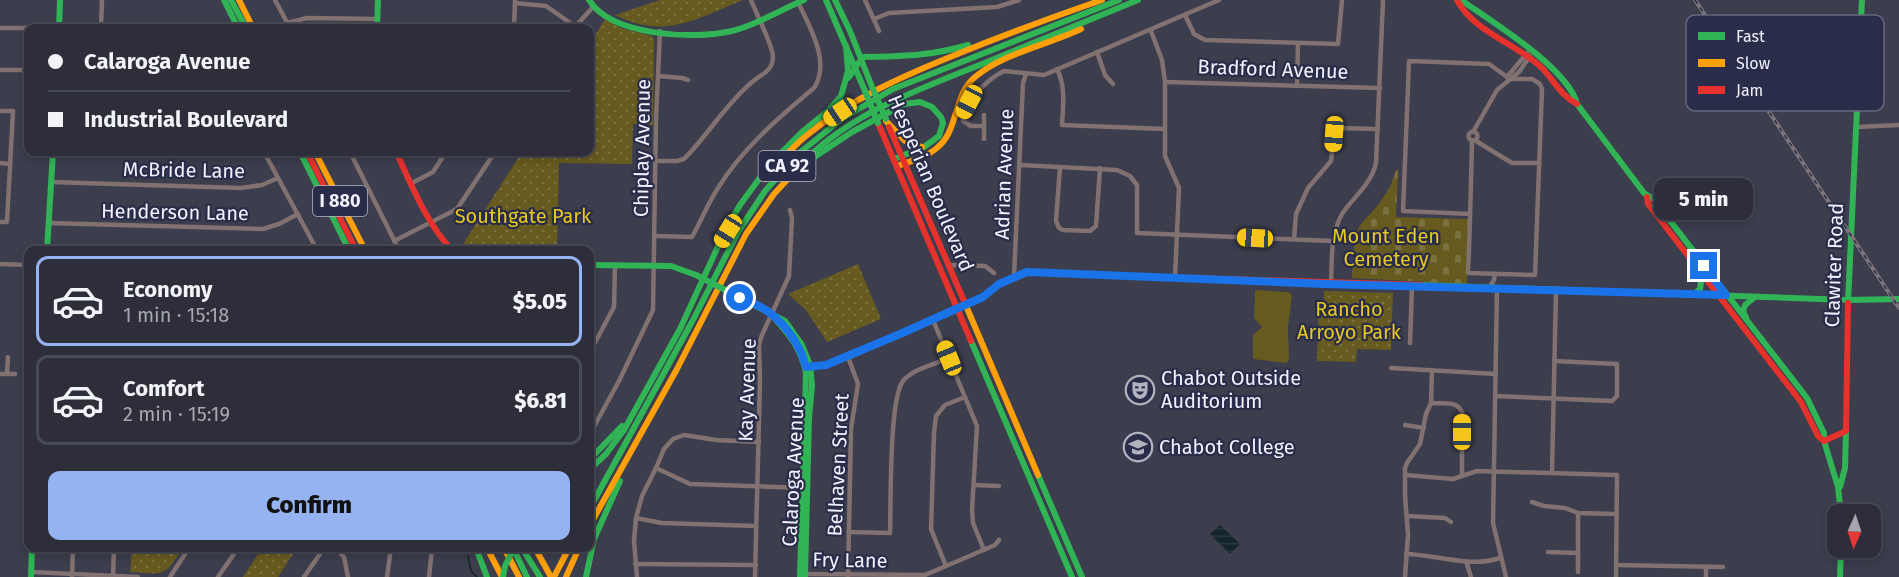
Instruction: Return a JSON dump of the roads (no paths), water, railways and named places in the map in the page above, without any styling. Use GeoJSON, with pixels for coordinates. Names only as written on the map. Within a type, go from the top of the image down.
{"type":"FeatureCollection","features":[{"type":"Feature","properties":{"kind":"main road"},"geometry":{"type":"LineString","coordinates":[[58,24],[60,0]]}},
{"type":"Feature","properties":{"kind":"main road"},"geometry":{"type":"LineString","coordinates":[[224,0],[236,24]]}},
{"type":"Feature","properties":{"kind":"main road"},"geometry":{"type":"LineString","coordinates":[[231,0],[244,24]]}},
{"type":"Feature","properties":{"kind":"main road"},"geometry":{"type":"LineString","coordinates":[[239,0],[251,24]]}},
{"type":"Feature","properties":{"kind":"main road"},"geometry":{"type":"LineString","coordinates":[[377,24],[378,0]]}},
{"type":"Feature","properties":{"kind":"main road"},"geometry":{"type":"LineString","coordinates":[[589,0],[593,7],[609,19],[628,28],[660,32],[715,33],[731,31],[801,1]]}},
{"type":"Feature","properties":{"kind":"main road","name":"Hesperian Boulevard"},"geometry":{"type":"LineString","coordinates":[[826,0],[958,308],[1077,577]]}},
{"type":"Feature","properties":{"kind":"main road","name":"Hesperian Boulevard"},"geometry":{"type":"LineString","coordinates":[[835,0],[950,265],[1077,577]]}},
{"type":"Feature","properties":{"kind":"main road"},"geometry":{"type":"LineString","coordinates":[[720,244],[770,173],[826,121],[886,84],[1009,33],[1102,0]]}},
{"type":"Feature","properties":{"kind":"main road","name":"CA 92"},"geometry":{"type":"LineString","coordinates":[[594,501],[693,320],[738,232],[765,191],[798,154],[843,118],[893,89],[1119,0]]}},
{"type":"Feature","properties":{"kind":"main road","name":"CA 92"},"geometry":{"type":"LineString","coordinates":[[594,518],[677,369],[746,234],[764,207],[795,170],[839,131],[896,99],[1138,0]]}},
{"type":"Feature","properties":{"kind":"main road"},"geometry":{"type":"LineString","coordinates":[[1459,0],[1460,7],[1473,18],[1529,54],[1570,101],[1577,104],[1647,197],[1648,204],[1799,398],[1818,436],[1824,441]]}},
{"type":"Feature","properties":{"kind":"main road","name":"Clawiter Road"},"geometry":{"type":"LineString","coordinates":[[1861,15],[1862,0]]}},
{"type":"Feature","properties":{"kind":"main road"},"geometry":{"type":"LineString","coordinates":[[896,163],[905,163],[942,144],[959,100],[975,78],[1007,61],[1067,36],[1127,5]]}},
{"type":"Feature","properties":{"kind":"main road"},"geometry":{"type":"LineString","coordinates":[[847,79],[864,57],[896,58],[941,53],[1009,33]]}},
{"type":"Feature","properties":{"kind":"main road"},"geometry":{"type":"LineString","coordinates":[[594,465],[614,445],[634,411],[680,329],[726,229],[740,205],[770,164],[802,131],[837,102],[847,79],[846,46]]}},
{"type":"Feature","properties":{"kind":"main road"},"geometry":{"type":"LineString","coordinates":[[795,170],[812,161],[868,122],[907,103],[916,101],[933,106],[940,114],[942,122],[938,138],[923,148],[902,156],[896,163]]}},
{"type":"Feature","properties":{"kind":"main road","name":"Clawiter Road"},"geometry":{"type":"LineString","coordinates":[[1839,491],[1845,468],[1848,300],[1857,111]]}},
{"type":"Feature","properties":{"kind":"main road"},"geometry":{"type":"LineString","coordinates":[[886,120],[904,142],[923,148]]}},
{"type":"Feature","properties":{"kind":"main road"},"geometry":{"type":"LineString","coordinates":[[47,246],[53,156]]}},
{"type":"Feature","properties":{"kind":"main road","name":"I 880"},"geometry":{"type":"LineString","coordinates":[[302,156],[347,246]]}},
{"type":"Feature","properties":{"kind":"main road","name":"I 880"},"geometry":{"type":"LineString","coordinates":[[309,156],[354,246]]}},
{"type":"Feature","properties":{"kind":"main road","name":"I 880"},"geometry":{"type":"LineString","coordinates":[[317,156],[362,246]]}},
{"type":"Feature","properties":{"kind":"main road"},"geometry":{"type":"LineString","coordinates":[[398,156],[439,236],[448,246]]}},
{"type":"Feature","properties":{"kind":"main road"},"geometry":{"type":"LineString","coordinates":[[1647,197],[1654,200],[1807,398],[1824,433],[1840,504]]}},
{"type":"Feature","properties":{"kind":"main road"},"geometry":{"type":"LineString","coordinates":[[1659,218],[1674,232],[1678,232]]}},
{"type":"Feature","properties":{"kind":"main road","name":"Calaroga Avenue"},"geometry":{"type":"LineString","coordinates":[[594,265],[679,268],[771,313],[790,333],[809,367],[804,415],[803,576]]}},
{"type":"Feature","properties":{"kind":"main road"},"geometry":{"type":"LineString","coordinates":[[809,367],[826,365],[848,357],[933,320],[983,297],[1014,276],[1027,272],[1556,291],[1848,300],[1899,299]]}},
{"type":"Feature","properties":{"kind":"main road"},"geometry":{"type":"LineString","coordinates":[[1694,294],[1700,290],[1702,275]]}},
{"type":"Feature","properties":{"kind":"main road"},"geometry":{"type":"LineString","coordinates":[[1750,325],[1743,308],[1748,301],[1758,296]]}},
{"type":"Feature","properties":{"kind":"main road"},"geometry":{"type":"LineString","coordinates":[[594,455],[634,411]]}},
{"type":"Feature","properties":{"kind":"main road"},"geometry":{"type":"LineString","coordinates":[[1824,441],[1846,430]]}},
{"type":"Feature","properties":{"kind":"main road"},"geometry":{"type":"LineString","coordinates":[[594,538],[627,460]]}},
{"type":"Feature","properties":{"kind":"main road"},"geometry":{"type":"LineString","coordinates":[[31,574],[32,552]]}},
{"type":"Feature","properties":{"kind":"main road"},"geometry":{"type":"LineString","coordinates":[[478,552],[487,577]]}},
{"type":"Feature","properties":{"kind":"main road"},"geometry":{"type":"LineString","coordinates":[[489,552],[504,577]]}},
{"type":"Feature","properties":{"kind":"main road"},"geometry":{"type":"LineString","coordinates":[[502,552],[514,577]]}},
{"type":"Feature","properties":{"kind":"main road"},"geometry":{"type":"LineString","coordinates":[[506,552],[519,577]]}},
{"type":"Feature","properties":{"kind":"main road"},"geometry":{"type":"LineString","coordinates":[[504,577],[512,552]]}},
{"type":"Feature","properties":{"kind":"main road"},"geometry":{"type":"LineString","coordinates":[[516,552],[527,577]]}},
{"type":"Feature","properties":{"kind":"main road"},"geometry":{"type":"LineString","coordinates":[[524,552],[540,577]]}},
{"type":"Feature","properties":{"kind":"main road"},"geometry":{"type":"LineString","coordinates":[[537,552],[553,577]]}},
{"type":"Feature","properties":{"kind":"main road"},"geometry":{"type":"LineString","coordinates":[[553,577],[566,552]]}},
{"type":"Feature","properties":{"kind":"main road"},"geometry":{"type":"LineString","coordinates":[[566,577],[577,552]]}},
{"type":"Feature","properties":{"kind":"main road"},"geometry":{"type":"LineString","coordinates":[[586,577],[590,552]]}},
{"type":"Feature","properties":{"kind":"main road"},"geometry":{"type":"LineString","coordinates":[[1840,577],[1841,558]]}},
{"type":"Feature","properties":{"kind":"street"},"geometry":{"type":"LineString","coordinates":[[101,24],[102,0]]}},
{"type":"Feature","properties":{"kind":"street"},"geometry":{"type":"LineString","coordinates":[[275,0],[287,24]]}},
{"type":"Feature","properties":{"kind":"street"},"geometry":{"type":"LineString","coordinates":[[656,161],[684,159],[724,111],[752,82],[767,72],[772,56],[751,0]]}},
{"type":"Feature","properties":{"kind":"street"},"geometry":{"type":"LineString","coordinates":[[865,0],[879,32]]}},
{"type":"Feature","properties":{"kind":"street"},"geometry":{"type":"LineString","coordinates":[[874,19],[889,13],[997,7],[1019,0]]}},
{"type":"Feature","properties":{"kind":"street"},"geometry":{"type":"LineString","coordinates":[[984,126],[971,126],[963,121],[963,114],[969,102],[981,88],[1000,73],[1004,71],[1044,75],[1219,0]]}},
{"type":"Feature","properties":{"kind":"street"},"geometry":{"type":"LineString","coordinates":[[1185,15],[1191,30],[1205,40],[1338,44],[1342,0]]}},
{"type":"Feature","properties":{"kind":"street"},"geometry":{"type":"LineString","coordinates":[[1331,284],[1333,241],[1343,214],[1372,177],[1376,163],[1383,0]]}},
{"type":"Feature","properties":{"kind":"street"},"geometry":{"type":"LineString","coordinates":[[514,24],[515,1],[546,6],[570,24]]}},
{"type":"Feature","properties":{"kind":"street"},"geometry":{"type":"LineString","coordinates":[[655,236],[692,237],[717,189],[728,174],[769,126],[818,83],[820,53],[801,1]]}},
{"type":"Feature","properties":{"kind":"street"},"geometry":{"type":"LineString","coordinates":[[578,24],[593,7]]}},
{"type":"Feature","properties":{"kind":"street"},"geometry":{"type":"LineString","coordinates":[[293,24],[307,18],[377,19]]}},
{"type":"Feature","properties":{"kind":"street"},"geometry":{"type":"LineString","coordinates":[[0,28],[24,28]]}},
{"type":"Feature","properties":{"kind":"street"},"geometry":{"type":"LineString","coordinates":[[1150,31],[1162,60],[1165,82],[1165,156],[1179,188],[1175,277]]}},
{"type":"Feature","properties":{"kind":"street","name":"Chiplay Avenue"},"geometry":{"type":"LineString","coordinates":[[594,427],[651,316],[660,32]]}},
{"type":"Feature","properties":{"kind":"street"},"geometry":{"type":"LineString","coordinates":[[1297,85],[1298,44]]}},
{"type":"Feature","properties":{"kind":"street"},"geometry":{"type":"LineString","coordinates":[[1097,52],[1105,75],[1113,84]]}},
{"type":"Feature","properties":{"kind":"street"},"geometry":{"type":"LineString","coordinates":[[1470,214],[1403,211],[1409,61],[1489,64],[1508,78],[1518,81],[1524,79],[1537,81],[1542,89],[1535,275],[1468,273],[1474,141],[1478,136],[1473,132],[1497,90],[1508,78],[1519,68],[1529,54]]}},
{"type":"Feature","properties":{"kind":"street"},"geometry":{"type":"LineString","coordinates":[[1519,68],[1524,79]]}},
{"type":"Feature","properties":{"kind":"street"},"geometry":{"type":"LineString","coordinates":[[1057,69],[1062,79],[1064,93],[1062,125],[1165,129]]}},
{"type":"Feature","properties":{"kind":"street"},"geometry":{"type":"LineString","coordinates":[[0,70],[24,70]]}},
{"type":"Feature","properties":{"kind":"street","name":"Adrian Avenue"},"geometry":{"type":"LineString","coordinates":[[1014,276],[1023,83],[1026,74]]}},
{"type":"Feature","properties":{"kind":"street"},"geometry":{"type":"LineString","coordinates":[[658,76],[688,80]]}},
{"type":"Feature","properties":{"kind":"street","name":"Bradford Avenue"},"geometry":{"type":"LineString","coordinates":[[1165,82],[1380,88]]}},
{"type":"Feature","properties":{"kind":"street"},"geometry":{"type":"LineString","coordinates":[[0,111],[12,111],[7,222],[0,222]]}},
{"type":"Feature","properties":{"kind":"street"},"geometry":{"type":"LineString","coordinates":[[984,115],[984,139]]}},
{"type":"Feature","properties":{"kind":"street"},"geometry":{"type":"LineString","coordinates":[[1856,128],[1899,125]]}},
{"type":"Feature","properties":{"kind":"street"},"geometry":{"type":"LineString","coordinates":[[1294,239],[1296,214],[1308,188],[1331,161],[1335,128],[1378,129]]}},
{"type":"Feature","properties":{"kind":"street"},"geometry":{"type":"LineString","coordinates":[[1474,141],[1512,162],[1539,163]]}},
{"type":"Feature","properties":{"kind":"street"},"geometry":{"type":"LineString","coordinates":[[266,156],[315,246]]}},
{"type":"Feature","properties":{"kind":"street"},"geometry":{"type":"LineString","coordinates":[[352,156],[397,246]]}},
{"type":"Feature","properties":{"kind":"street"},"geometry":{"type":"LineString","coordinates":[[412,183],[433,172],[443,156]]}},
{"type":"Feature","properties":{"kind":"street"},"geometry":{"type":"LineString","coordinates":[[394,241],[461,206],[492,156]]}},
{"type":"Feature","properties":{"kind":"street"},"geometry":{"type":"LineString","coordinates":[[0,163],[9,164]]}},
{"type":"Feature","properties":{"kind":"street"},"geometry":{"type":"LineString","coordinates":[[1020,165],[1122,171],[1135,181],[1138,194],[1137,233],[1333,241]]}},
{"type":"Feature","properties":{"kind":"street"},"geometry":{"type":"LineString","coordinates":[[1060,167],[1056,221],[1059,228],[1090,231],[1096,226],[1100,168]]}},
{"type":"Feature","properties":{"kind":"street","name":"McBride Lane"},"geometry":{"type":"LineString","coordinates":[[51,182],[241,188],[262,185],[278,178]]}},
{"type":"Feature","properties":{"kind":"street","name":"Kay Avenue"},"geometry":{"type":"LineString","coordinates":[[755,577],[759,344],[771,313],[785,287],[791,267],[792,219],[790,210]]}},
{"type":"Feature","properties":{"kind":"street","name":"Henderson Lane"},"geometry":{"type":"LineString","coordinates":[[49,223],[263,229],[298,214]]}},
{"type":"Feature","properties":{"kind":"street"},"geometry":{"type":"LineString","coordinates":[[0,264],[24,265]]}},
{"type":"Feature","properties":{"kind":"street"},"geometry":{"type":"LineString","coordinates":[[594,344],[614,307],[615,265]]}},
{"type":"Feature","properties":{"kind":"street"},"geometry":{"type":"LineString","coordinates":[[950,265],[985,266],[994,273]]}},
{"type":"Feature","properties":{"kind":"street"},"geometry":{"type":"LineString","coordinates":[[1489,288],[1498,274]]}},
{"type":"Feature","properties":{"kind":"street"},"geometry":{"type":"LineString","coordinates":[[1498,274],[1493,523],[1506,577]]}},
{"type":"Feature","properties":{"kind":"street"},"geometry":{"type":"LineString","coordinates":[[1410,343],[1412,286]]}},
{"type":"Feature","properties":{"kind":"street"},"geometry":{"type":"LineString","coordinates":[[1551,472],[1556,291]]}},
{"type":"Feature","properties":{"kind":"street"},"geometry":{"type":"LineString","coordinates":[[933,320],[977,426],[972,517],[984,550]]}},
{"type":"Feature","properties":{"kind":"street"},"geometry":{"type":"LineString","coordinates":[[7,374],[8,357]]}},
{"type":"Feature","properties":{"kind":"street","name":"Belhaven Street"},"geometry":{"type":"LineString","coordinates":[[848,357],[858,384],[851,429],[848,576]]}},
{"type":"Feature","properties":{"kind":"street"},"geometry":{"type":"LineString","coordinates":[[849,532],[890,533],[892,436],[899,388],[909,375],[949,358]]}},
{"type":"Feature","properties":{"kind":"street"},"geometry":{"type":"LineString","coordinates":[[1496,396],[1612,401],[1617,396],[1617,364],[1554,361]]}},
{"type":"Feature","properties":{"kind":"street"},"geometry":{"type":"LineString","coordinates":[[1391,368],[1496,374]]}},
{"type":"Feature","properties":{"kind":"street"},"geometry":{"type":"LineString","coordinates":[[1405,577],[1408,535],[1405,495],[1407,463],[1420,444],[1426,414],[1431,403],[1432,370]]}},
{"type":"Feature","properties":{"kind":"street"},"geometry":{"type":"LineString","coordinates":[[0,374],[15,374]]}},
{"type":"Feature","properties":{"kind":"street"},"geometry":{"type":"LineString","coordinates":[[946,566],[931,529],[933,432],[936,416],[945,405],[965,397]]}},
{"type":"Feature","properties":{"kind":"street"},"geometry":{"type":"LineString","coordinates":[[1431,403],[1455,404],[1460,407],[1462,412],[1462,476]]}},
{"type":"Feature","properties":{"kind":"street"},"geometry":{"type":"LineString","coordinates":[[1405,424],[1424,428]]}},
{"type":"Feature","properties":{"kind":"street"},"geometry":{"type":"LineString","coordinates":[[637,577],[634,540],[636,518],[642,496],[664,449],[673,439],[684,435],[716,440],[759,442]]}},
{"type":"Feature","properties":{"kind":"street"},"geometry":{"type":"LineString","coordinates":[[656,468],[690,484],[804,488]]}},
{"type":"Feature","properties":{"kind":"street"},"geometry":{"type":"LineString","coordinates":[[1406,475],[1453,479],[1477,471],[1617,475],[1616,577]]}},
{"type":"Feature","properties":{"kind":"street"},"geometry":{"type":"LineString","coordinates":[[974,485],[999,486]]}},
{"type":"Feature","properties":{"kind":"street"},"geometry":{"type":"LineString","coordinates":[[1532,502],[1565,508],[1578,513],[1617,514]]}},
{"type":"Feature","properties":{"kind":"street"},"geometry":{"type":"LineString","coordinates":[[1578,513],[1578,572]]}},
{"type":"Feature","properties":{"kind":"street"},"geometry":{"type":"LineString","coordinates":[[1407,516],[1444,518],[1451,522]]}},
{"type":"Feature","properties":{"kind":"street"},"geometry":{"type":"LineString","coordinates":[[636,518],[662,523],[756,526]]}},
{"type":"Feature","properties":{"kind":"street","name":"Fry Lane"},"geometry":{"type":"LineString","coordinates":[[803,576],[925,575],[995,545],[999,540]]}},
{"type":"Feature","properties":{"kind":"street"},"geometry":{"type":"LineString","coordinates":[[72,575],[73,552]]}},
{"type":"Feature","properties":{"kind":"street"},"geometry":{"type":"LineString","coordinates":[[113,576],[114,552]]}},
{"type":"Feature","properties":{"kind":"street"},"geometry":{"type":"LineString","coordinates":[[170,577],[186,552]]}},
{"type":"Feature","properties":{"kind":"street"},"geometry":{"type":"LineString","coordinates":[[218,577],[235,552]]}},
{"type":"Feature","properties":{"kind":"street"},"geometry":{"type":"LineString","coordinates":[[304,577],[321,552]]}},
{"type":"Feature","properties":{"kind":"street"},"geometry":{"type":"LineString","coordinates":[[339,552],[344,557],[348,577]]}},
{"type":"Feature","properties":{"kind":"street"},"geometry":{"type":"LineString","coordinates":[[387,577],[390,552]]}},
{"type":"Feature","properties":{"kind":"street"},"geometry":{"type":"LineString","coordinates":[[429,577],[432,552]]}},
{"type":"Feature","properties":{"kind":"street"},"geometry":{"type":"LineString","coordinates":[[1548,552],[1578,553]]}},
{"type":"Feature","properties":{"kind":"street"},"geometry":{"type":"LineString","coordinates":[[1406,554],[1425,555],[1443,560],[1490,561],[1500,558]]}},
{"type":"Feature","properties":{"kind":"street"},"geometry":{"type":"LineString","coordinates":[[1467,561],[1471,577]]}},
{"type":"Feature","properties":{"kind":"street"},"geometry":{"type":"LineString","coordinates":[[635,564],[756,566]]}},
{"type":"Feature","properties":{"kind":"street"},"geometry":{"type":"LineString","coordinates":[[1616,565],[1722,567]]}},
{"type":"Feature","properties":{"kind":"street"},"geometry":{"type":"LineString","coordinates":[[1706,567],[1706,577]]}},
{"type":"Feature","properties":{"kind":"street"},"geometry":{"type":"LineString","coordinates":[[31,574],[138,577]]}},
{"type":"Feature","properties":{"kind":"waterway"},"geometry":{"type":"LineString","coordinates":[[468,556],[471,571],[477,577]]}},
{"type":"Feature","properties":{"kind":"railway"},"geometry":{"type":"LineString","coordinates":[[1695,0],[1705,15]]}},
{"type":"Feature","properties":{"kind":"railway"},"geometry":{"type":"LineString","coordinates":[[1769,111],[1899,308]]}},
{"type":"Feature","properties":{"kind":"place","name":"Chabot Outside Auditorium"},"geometry":{"type":"Point","coordinates":[1140,390]}},
{"type":"Feature","properties":{"kind":"place","name":"Chabot College"},"geometry":{"type":"Point","coordinates":[1138,447]}},
{"type":"Feature","properties":{"kind":"park label","name":"Southgate Park"},"geometry":{"type":"Point","coordinates":[523,216]}},
{"type":"Feature","properties":{"kind":"park label","name":"Mount Eden Cemetery"},"geometry":{"type":"Point","coordinates":[1386,248]}},
{"type":"Feature","properties":{"kind":"park label","name":"Rancho Arroyo Park"},"geometry":{"type":"Point","coordinates":[1349,320]}}]}
